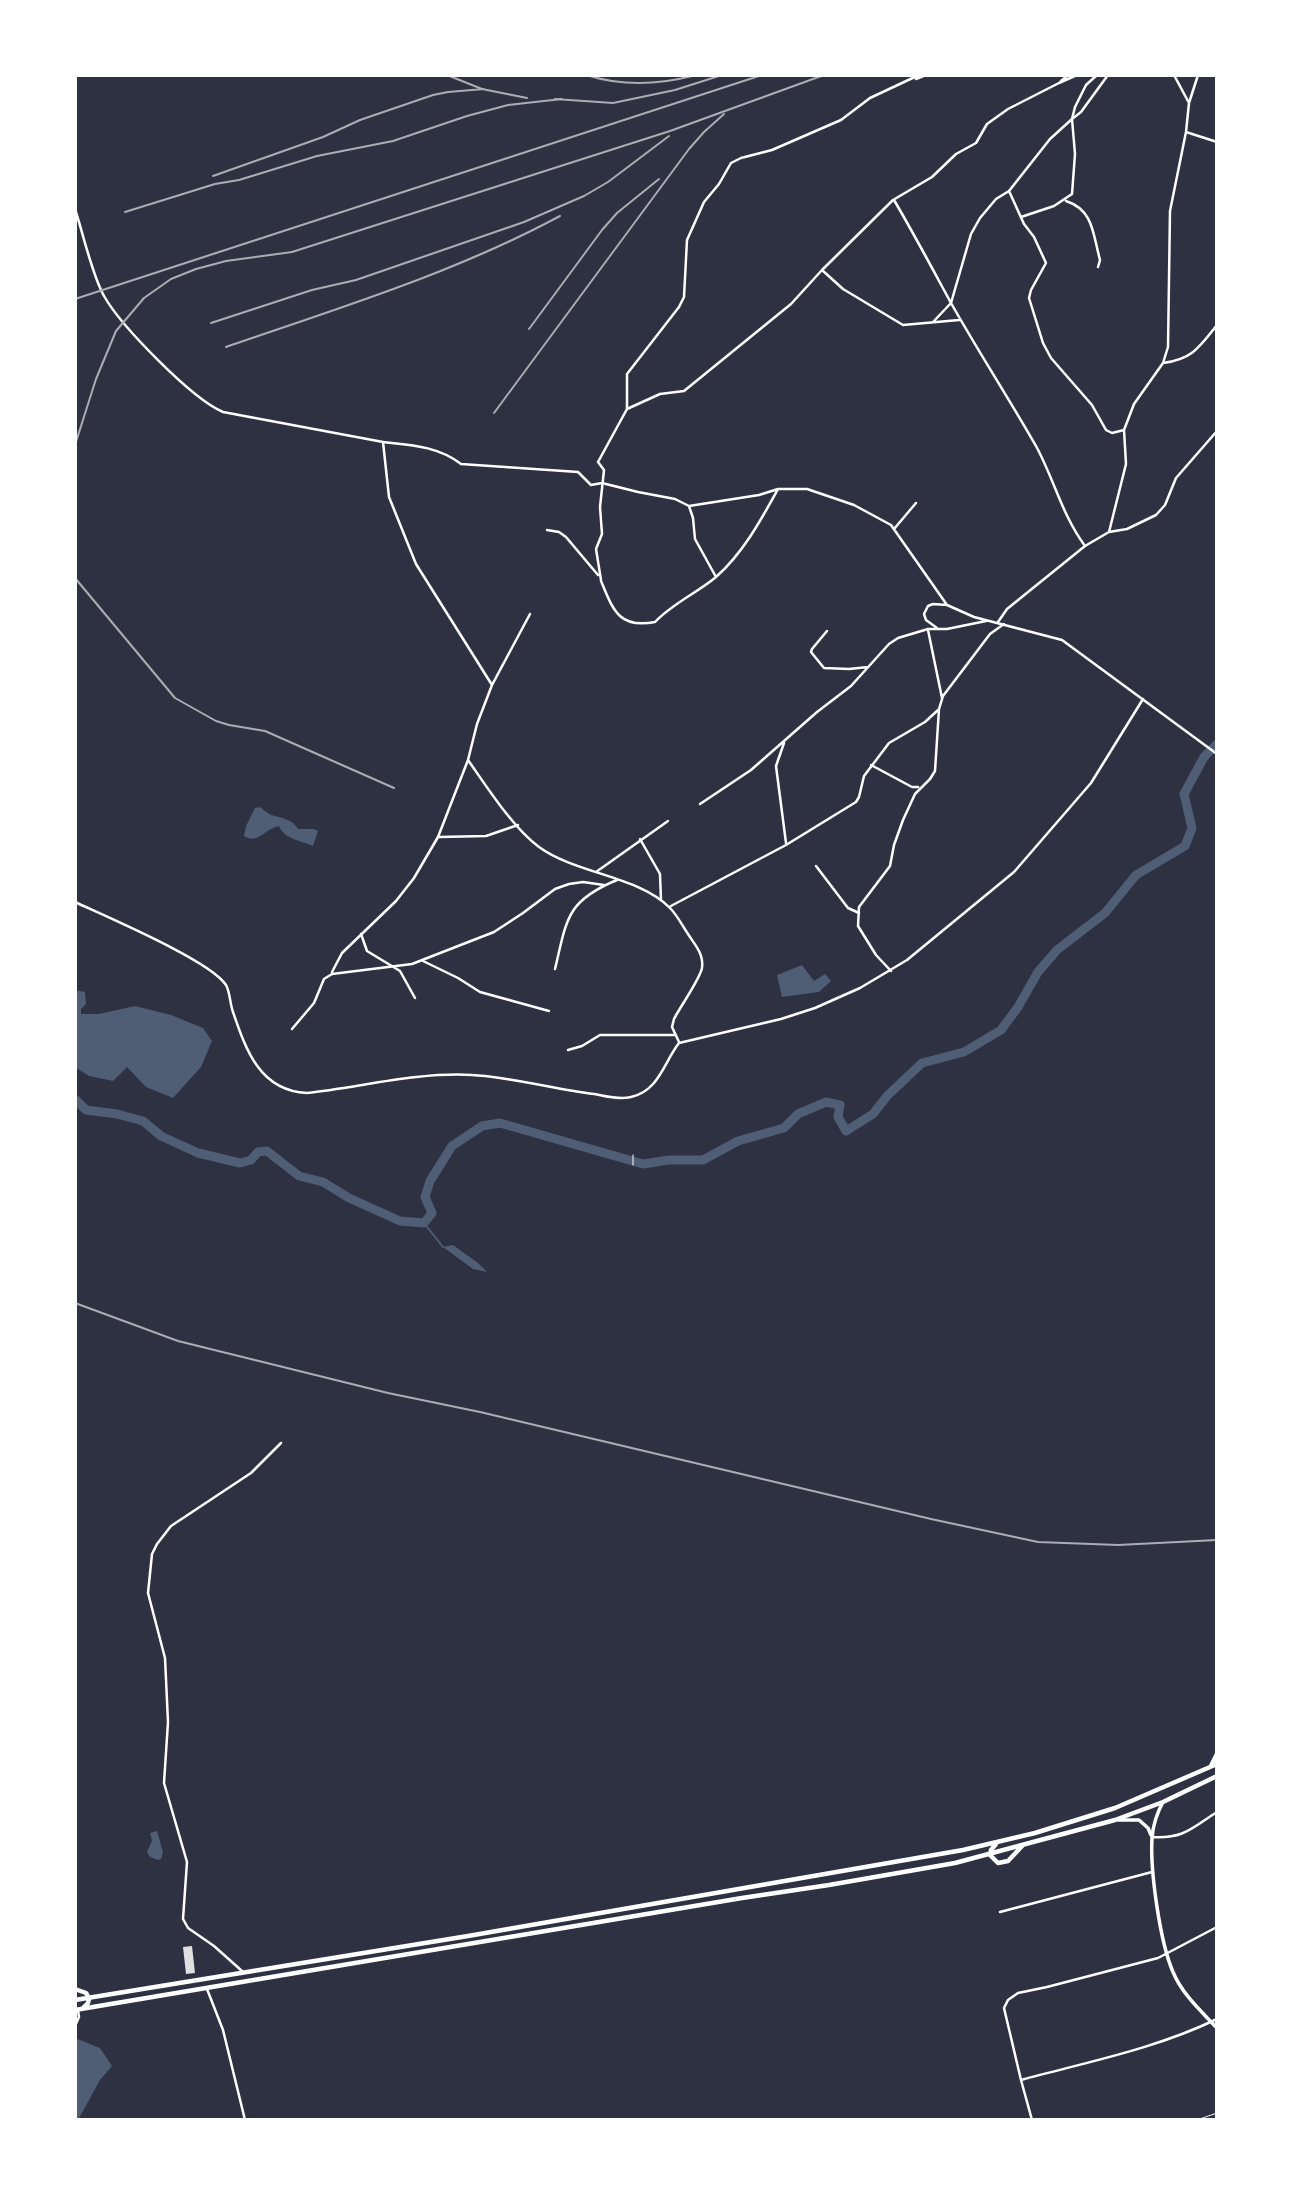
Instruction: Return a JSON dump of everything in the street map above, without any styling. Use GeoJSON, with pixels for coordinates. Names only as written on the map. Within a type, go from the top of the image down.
{"type":"FeatureCollection","features":[{"type":"Feature","properties":{"kind":"highway"},"geometry":{"type":"LineString","coordinates":[[75,2000],[963,1850],[1035,1833],[1115,1808],[1214,1765],[1217,1754]]}},
{"type":"Feature","properties":{"kind":"highway"},"geometry":{"type":"LineString","coordinates":[[78,2010],[954,1863],[1115,1820],[1163,1802],[1217,1776]]}},
{"type":"Feature","properties":{"kind":"highway"},"geometry":{"type":"LineString","coordinates":[[990,1853],[998,1842]]}},
{"type":"Feature","properties":{"kind":"highway"},"geometry":{"type":"LineString","coordinates":[[990,1853],[993,1860],[1002,1864],[1012,1858],[1023,1844]]}},
{"type":"Feature","properties":{"kind":"highway"},"geometry":{"type":"LineString","coordinates":[[75,1989],[89,1998]]}},
{"type":"Feature","properties":{"kind":"highway"},"geometry":{"type":"LineString","coordinates":[[78,2010],[88,2003],[89,1998]]}},
{"type":"Feature","properties":{"kind":"street"},"geometry":{"type":"LineString","coordinates":[[910,81],[919,75]]}},
{"type":"Feature","properties":{"kind":"street"},"geometry":{"type":"LineString","coordinates":[[778,489],[755,532],[716,577],[651,623],[623,620],[609,602],[601,580],[596,549],[602,534],[600,507],[604,470],[598,462],[627,409],[627,374],[680,307],[684,297],[687,240],[704,202],[731,163],[772,150],[841,120],[870,98],[926,75]]}},
{"type":"Feature","properties":{"kind":"street"},"geometry":{"type":"LineString","coordinates":[[1059,83],[1068,75]]}},
{"type":"Feature","properties":{"kind":"street"},"geometry":{"type":"LineString","coordinates":[[627,409],[660,394],[684,391],[791,304],[893,200],[932,177],[956,154],[976,143],[987,124],[1008,110],[1077,75]]}},
{"type":"Feature","properties":{"kind":"street"},"geometry":{"type":"LineString","coordinates":[[1021,217],[1064,200],[1072,194],[1075,154],[1072,119],[1086,85],[1097,75]]}},
{"type":"Feature","properties":{"kind":"street"},"geometry":{"type":"LineString","coordinates":[[933,322],[951,303],[971,234],[980,218],[996,200],[1009,191],[1050,139],[1081,112],[1108,75]]}},
{"type":"Feature","properties":{"kind":"street"},"geometry":{"type":"LineString","coordinates":[[1174,75],[1189,103]]}},
{"type":"Feature","properties":{"kind":"street"},"geometry":{"type":"LineString","coordinates":[[1110,532],[1126,464],[1124,430],[1134,404],[1163,363],[1168,342],[1170,211],[1189,103],[1198,75]]}},
{"type":"Feature","properties":{"kind":"street"},"geometry":{"type":"LineString","coordinates":[[1186,132],[1217,142]]}},
{"type":"Feature","properties":{"kind":"street"},"geometry":{"type":"LineString","coordinates":[[1009,191],[1046,263],[1031,290],[1029,301],[1047,352],[1080,389],[1106,430],[1112,433],[1124,430]]}},
{"type":"Feature","properties":{"kind":"street"},"geometry":{"type":"LineString","coordinates":[[893,200],[1037,448],[1066,516],[1084,546]]}},
{"type":"Feature","properties":{"kind":"street"},"geometry":{"type":"LineString","coordinates":[[1064,200],[1089,217],[1100,260],[1098,267]]}},
{"type":"Feature","properties":{"kind":"street"},"geometry":{"type":"LineString","coordinates":[[75,209],[104,296],[123,321],[201,399],[223,412],[383,442],[421,446],[451,456],[461,464],[578,472],[591,485],[602,483],[675,499],[689,506],[759,495],[778,489],[807,489],[854,505],[891,525],[947,605]]}},
{"type":"Feature","properties":{"kind":"street"},"geometry":{"type":"LineString","coordinates":[[822,270],[843,289],[903,325],[961,319]]}},
{"type":"Feature","properties":{"kind":"street"},"geometry":{"type":"LineString","coordinates":[[1163,363],[1182,360],[1198,348],[1217,325]]}},
{"type":"Feature","properties":{"kind":"street"},"geometry":{"type":"LineString","coordinates":[[998,622],[1007,609],[1084,546],[1110,532],[1127,529],[1145,521],[1162,510],[1176,478],[1217,431]]}},
{"type":"Feature","properties":{"kind":"street"},"geometry":{"type":"LineString","coordinates":[[383,442],[389,497],[415,564],[492,685]]}},
{"type":"Feature","properties":{"kind":"street"},"geometry":{"type":"LineString","coordinates":[[894,529],[916,502]]}},
{"type":"Feature","properties":{"kind":"street"},"geometry":{"type":"LineString","coordinates":[[689,506],[695,539],[716,577]]}},
{"type":"Feature","properties":{"kind":"street"},"geometry":{"type":"LineString","coordinates":[[547,530],[559,532],[566,537],[601,580]]}},
{"type":"Feature","properties":{"kind":"street"},"geometry":{"type":"LineString","coordinates":[[937,628],[926,620],[924,614],[926,608],[933,604],[947,605],[988,621]]}},
{"type":"Feature","properties":{"kind":"street"},"geometry":{"type":"LineString","coordinates":[[292,1029],[314,1003],[324,979],[331,974],[342,953],[396,901],[414,878],[438,837],[468,760],[477,724],[492,685],[530,614]]}},
{"type":"Feature","properties":{"kind":"street"},"geometry":{"type":"LineString","coordinates":[[700,804],[738,780],[851,686],[889,644],[898,638],[928,629],[988,621],[1062,640],[1217,754]]}},
{"type":"Feature","properties":{"kind":"street"},"geometry":{"type":"LineString","coordinates":[[891,971],[876,955],[858,926],[859,907],[890,866],[898,831],[921,787],[935,771],[942,698],[990,634],[1004,624]]}},
{"type":"Feature","properties":{"kind":"street"},"geometry":{"type":"LineString","coordinates":[[928,629],[942,698]]}},
{"type":"Feature","properties":{"kind":"street"},"geometry":{"type":"LineString","coordinates":[[827,631],[811,653],[824,668],[869,667]]}},
{"type":"Feature","properties":{"kind":"street"},"geometry":{"type":"LineString","coordinates":[[75,902],[160,942],[212,973],[226,986],[232,1009],[255,1065],[273,1082],[293,1092],[351,1088],[428,1077],[474,1075],[580,1093],[630,1097],[648,1091],[679,1043],[804,1012],[860,988],[891,971],[940,935],[1014,872],[1091,783],[1143,699]]}},
{"type":"Feature","properties":{"kind":"street"},"geometry":{"type":"LineString","coordinates":[[669,906],[786,845],[856,802],[864,776],[889,743],[925,722],[939,709]]}},
{"type":"Feature","properties":{"kind":"street"},"geometry":{"type":"LineString","coordinates":[[785,740],[776,766],[786,845]]}},
{"type":"Feature","properties":{"kind":"street"},"geometry":{"type":"LineString","coordinates":[[468,760],[505,812],[538,846],[568,863],[617,880],[669,906],[702,956],[702,970],[674,1019],[672,1027],[679,1043]]}},
{"type":"Feature","properties":{"kind":"street"},"geometry":{"type":"LineString","coordinates":[[871,765],[912,787],[921,787]]}},
{"type":"Feature","properties":{"kind":"street"},"geometry":{"type":"LineString","coordinates":[[596,872],[668,821]]}},
{"type":"Feature","properties":{"kind":"street"},"geometry":{"type":"LineString","coordinates":[[438,837],[486,836],[518,825]]}},
{"type":"Feature","properties":{"kind":"street"},"geometry":{"type":"LineString","coordinates":[[640,839],[660,874],[661,900]]}},
{"type":"Feature","properties":{"kind":"street"},"geometry":{"type":"LineString","coordinates":[[816,866],[848,908],[859,913]]}},
{"type":"Feature","properties":{"kind":"street"},"geometry":{"type":"LineString","coordinates":[[555,969],[572,911],[579,902],[604,885],[617,880]]}},
{"type":"Feature","properties":{"kind":"street"},"geometry":{"type":"LineString","coordinates":[[331,974],[421,961],[494,932],[555,889],[569,884],[604,885]]}},
{"type":"Feature","properties":{"kind":"street"},"geometry":{"type":"LineString","coordinates":[[361,934],[367,951],[400,971],[415,998]]}},
{"type":"Feature","properties":{"kind":"street"},"geometry":{"type":"LineString","coordinates":[[421,961],[458,978],[480,992],[549,1011]]}},
{"type":"Feature","properties":{"kind":"street"},"geometry":{"type":"LineString","coordinates":[[568,1050],[600,1035],[675,1035]]}},
{"type":"Feature","properties":{"kind":"street"},"geometry":{"type":"LineString","coordinates":[[245,1973],[188,1928],[183,1919],[187,1863],[164,1783],[168,1722],[165,1658],[148,1593],[152,1554],[171,1526],[251,1473],[281,1443]]}},
{"type":"Feature","properties":{"kind":"street"},"geometry":{"type":"LineString","coordinates":[[1163,1802],[1157,1812],[1152,1837],[1153,1872],[1167,1951],[1173,1973],[1181,1986],[1217,2028]]}},
{"type":"Feature","properties":{"kind":"street"},"geometry":{"type":"LineString","coordinates":[[1152,1837],[1169,1838],[1189,1832],[1217,1812]]}},
{"type":"Feature","properties":{"kind":"street"},"geometry":{"type":"LineString","coordinates":[[1115,1820],[1139,1820],[1148,1828],[1152,1837]]}},
{"type":"Feature","properties":{"kind":"street"},"geometry":{"type":"LineString","coordinates":[[1000,1912],[1153,1872]]}},
{"type":"Feature","properties":{"kind":"street"},"geometry":{"type":"LineString","coordinates":[[1032,2120],[1004,2008],[1008,2000],[1018,1993],[1157,1958],[1217,1927]]}},
{"type":"Feature","properties":{"kind":"street"},"geometry":{"type":"LineString","coordinates":[[207,1989],[223,2030],[245,2120]]}},
{"type":"Feature","properties":{"kind":"street"},"geometry":{"type":"LineString","coordinates":[[75,2026],[79,2017],[78,2010]]}},
{"type":"Feature","properties":{"kind":"street"},"geometry":{"type":"LineString","coordinates":[[1021,2080],[1149,2046],[1217,2019]]}},
{"type":"Feature","properties":{"kind":"path"},"geometry":{"type":"LineString","coordinates":[[633,1155],[633,1165]]}},
{"type":"Feature","properties":{"kind":"path"},"geometry":{"type":"LineString","coordinates":[[1197,2120],[1217,2113]]}},
{"type":"Feature","properties":{"kind":"water"},"geometry":{"type":"Polygon","coordinates":[[[260,807],[271,815],[290,821],[298,829],[318,831],[313,846],[288,836],[279,826],[257,838],[244,836],[255,808],[260,807]]]}},
{"type":"Feature","properties":{"kind":"water"},"geometry":{"type":"Polygon","coordinates":[[[802,965],[814,981],[825,974],[831,981],[819,992],[782,997],[777,975],[802,965]]]}},
{"type":"Feature","properties":{"kind":"water"},"geometry":{"type":"Polygon","coordinates":[[[75,990],[85,992],[86,1004],[81,1009],[81,1014],[99,1014],[135,1006],[171,1015],[203,1028],[212,1041],[201,1067],[173,1098],[146,1087],[127,1067],[113,1081],[89,1076],[75,1067],[75,990]]]}},
{"type":"Feature","properties":{"kind":"water"},"geometry":{"type":"Polygon","coordinates":[[[453,1245],[487,1272],[473,1269],[443,1247],[453,1245]]]}},
{"type":"Feature","properties":{"kind":"water"},"geometry":{"type":"Polygon","coordinates":[[[157,1831],[163,1852],[158,1860],[150,1857],[147,1852],[152,1841],[150,1833],[157,1831]]]}},
{"type":"Feature","properties":{"kind":"water"},"geometry":{"type":"Polygon","coordinates":[[[75,2038],[100,2048],[112,2066],[100,2080],[78,2120],[75,2120],[75,2038]]]}},
{"type":"Feature","properties":{"kind":"building"},"geometry":{"type":"Polygon","coordinates":[[[192,1946],[195,1973],[186,1974],[183,1947],[192,1946]]]}},
{"type":"Feature","properties":{"kind":"waterway"},"geometry":{"type":"LineString","coordinates":[[75,1099],[86,1110],[143,1121],[161,1136],[198,1153],[240,1163],[251,1160],[258,1152],[267,1151],[299,1176],[323,1182],[349,1198],[400,1221],[424,1223],[432,1213],[425,1197],[430,1181],[452,1146],[482,1126],[500,1123],[643,1164],[669,1160],[703,1160],[738,1141],[784,1128],[798,1114],[826,1102],[840,1105],[838,1117],[846,1131],[873,1114],[887,1096],[922,1063],[964,1052],[1001,1030],[1038,972],[1057,950],[1105,913],[1136,875],[1185,846],[1192,828],[1184,794],[1204,757],[1217,744]]}},
{"type":"Feature","properties":{"kind":"waterway"},"geometry":{"type":"LineString","coordinates":[[424,1223],[443,1247]]}},
{"type":"Feature","properties":{"kind":"railway"},"geometry":{"type":"LineString","coordinates":[[447,75],[482,89],[527,98]]}},
{"type":"Feature","properties":{"kind":"railway"},"geometry":{"type":"LineString","coordinates":[[586,75],[639,83],[692,76]]}},
{"type":"Feature","properties":{"kind":"railway"},"geometry":{"type":"LineString","coordinates":[[555,99],[613,103],[675,90],[722,75]]}},
{"type":"Feature","properties":{"kind":"railway"},"geometry":{"type":"LineString","coordinates":[[75,299],[762,75]]}},
{"type":"Feature","properties":{"kind":"railway"},"geometry":{"type":"LineString","coordinates":[[75,445],[96,379],[116,331],[144,298],[171,279],[226,261],[292,252],[670,131],[824,75]]}},
{"type":"Feature","properties":{"kind":"railway"},"geometry":{"type":"LineString","coordinates":[[213,176],[433,95],[484,89]]}},
{"type":"Feature","properties":{"kind":"railway"},"geometry":{"type":"LineString","coordinates":[[125,212],[317,156],[393,141],[508,105],[562,99]]}},
{"type":"Feature","properties":{"kind":"railway"},"geometry":{"type":"LineString","coordinates":[[494,413],[689,149],[724,114]]}},
{"type":"Feature","properties":{"kind":"railway"},"geometry":{"type":"LineString","coordinates":[[211,323],[312,290],[356,280],[524,222],[584,196],[608,182],[669,136]]}},
{"type":"Feature","properties":{"kind":"railway"},"geometry":{"type":"LineString","coordinates":[[529,329],[602,230],[617,213],[659,179]]}},
{"type":"Feature","properties":{"kind":"railway"},"geometry":{"type":"LineString","coordinates":[[226,347],[438,272],[560,216]]}},
{"type":"Feature","properties":{"kind":"railway"},"geometry":{"type":"LineString","coordinates":[[75,578],[175,698],[216,721],[265,731],[394,788]]}},
{"type":"Feature","properties":{"kind":"railway"},"geometry":{"type":"LineString","coordinates":[[75,1303],[178,1341],[388,1393],[1038,1542],[1118,1545],[1217,1540]]}}]}
